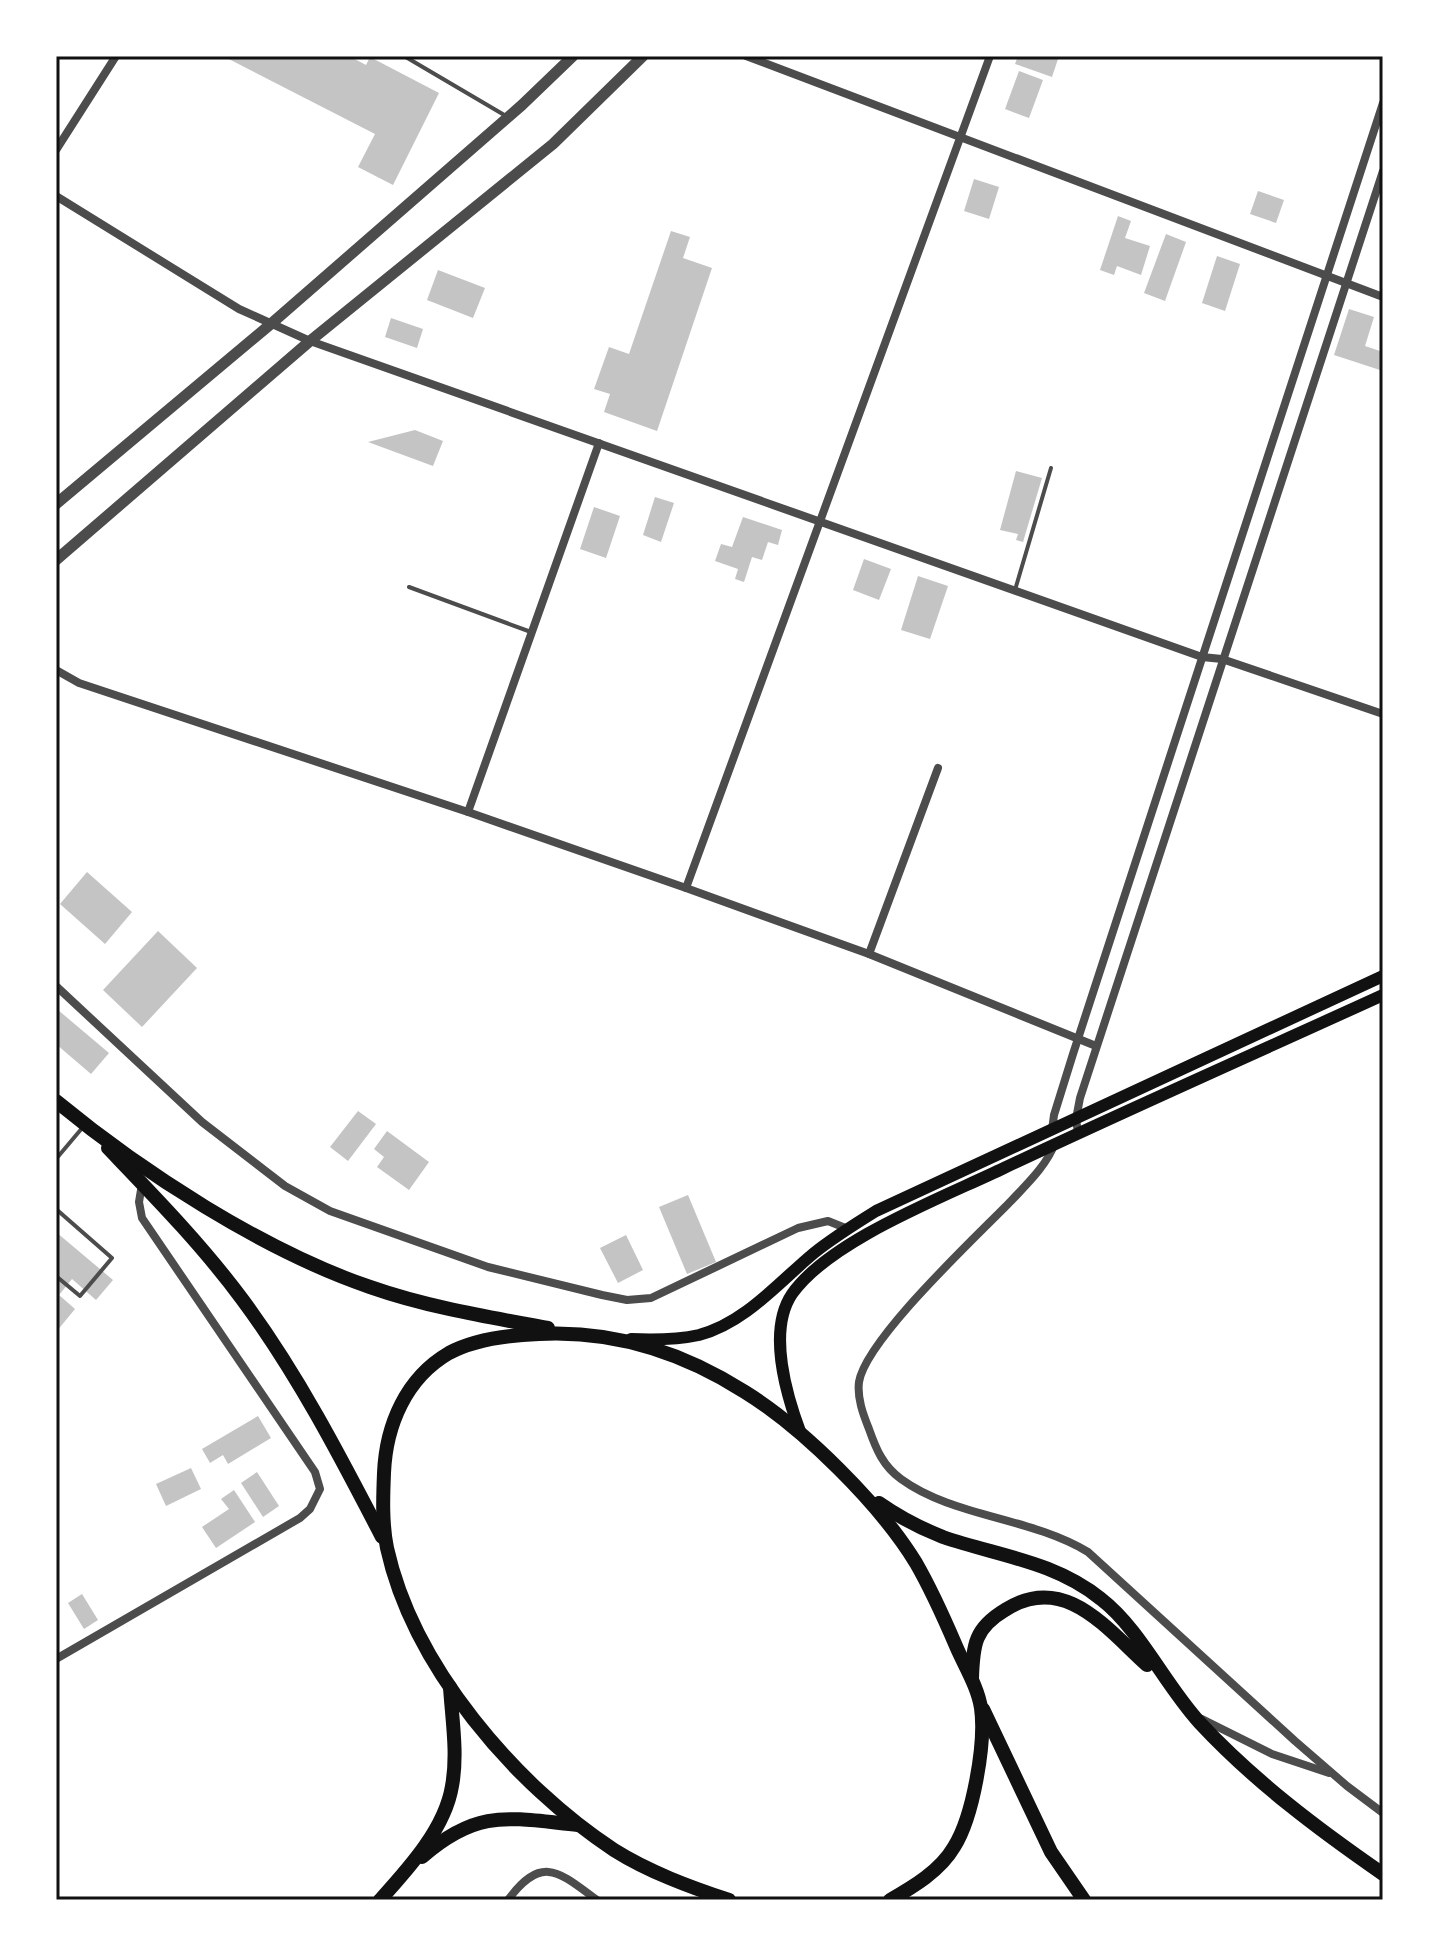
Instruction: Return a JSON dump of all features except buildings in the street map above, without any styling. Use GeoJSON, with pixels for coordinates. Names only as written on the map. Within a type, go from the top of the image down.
{"type":"FeatureCollection","features":[{"type":"Feature","properties":{"kind":"main road"},"geometry":{"type":"LineString","coordinates":[[56,1101],[85,1125],[190,1196],[287,1252],[370,1287],[426,1304],[572,1332],[622,1338],[677,1338],[722,1326],[771,1292],[801,1264],[876,1211],[1383,976]]}},
{"type":"Feature","properties":{"kind":"main road"},"geometry":{"type":"LineString","coordinates":[[801,1434],[784,1375],[781,1330],[792,1294],[810,1276],[878,1228],[1078,1133],[1383,995]]}},
{"type":"Feature","properties":{"kind":"main road"},"geometry":{"type":"LineString","coordinates":[[85,1125],[169,1211],[242,1299],[300,1387],[386,1546],[401,1592],[426,1645],[486,1737],[578,1825],[618,1852],[651,1870],[729,1900]]}},
{"type":"Feature","properties":{"kind":"main road"},"geometry":{"type":"LineString","coordinates":[[386,1546],[382,1500],[385,1450],[393,1420],[410,1389],[427,1368],[453,1351],[512,1335],[572,1332]]}},
{"type":"Feature","properties":{"kind":"main road"},"geometry":{"type":"LineString","coordinates":[[622,1338],[672,1355],[746,1392],[801,1434],[887,1521],[917,1565],[1051,1852],[1084,1900]]}},
{"type":"Feature","properties":{"kind":"main road"},"geometry":{"type":"LineString","coordinates":[[855,1487],[916,1526],[1032,1562],[1080,1583],[1120,1617],[1165,1682],[1193,1715],[1277,1795],[1383,1874]]}},
{"type":"Feature","properties":{"kind":"main road"},"geometry":{"type":"LineString","coordinates":[[971,1682],[973,1651],[980,1630],[991,1618],[1015,1603],[1037,1596],[1059,1597],[1083,1608],[1165,1682]]}},
{"type":"Feature","properties":{"kind":"main road"},"geometry":{"type":"LineString","coordinates":[[406,1871],[442,1815],[452,1788],[454,1762],[450,1686]]}},
{"type":"Feature","properties":{"kind":"main road"},"geometry":{"type":"LineString","coordinates":[[890,1900],[914,1886],[954,1846],[968,1811],[978,1772],[981,1706]]}},
{"type":"Feature","properties":{"kind":"main road"},"geometry":{"type":"LineString","coordinates":[[380,1900],[406,1871],[445,1837],[490,1819],[578,1825]]}},
{"type":"Feature","properties":{"kind":"street"},"geometry":{"type":"LineString","coordinates":[[56,150],[116,56]]}},
{"type":"Feature","properties":{"kind":"street"},"geometry":{"type":"LineString","coordinates":[[56,504],[272,323],[508,117],[573,56]]}},
{"type":"Feature","properties":{"kind":"street"},"geometry":{"type":"LineString","coordinates":[[56,560],[310,341],[553,144],[643,56]]}},
{"type":"Feature","properties":{"kind":"street"},"geometry":{"type":"LineString","coordinates":[[746,56],[1383,297]]}},
{"type":"Feature","properties":{"kind":"street"},"geometry":{"type":"LineString","coordinates":[[686,888],[990,56]]}},
{"type":"Feature","properties":{"kind":"street"},"geometry":{"type":"LineString","coordinates":[[1383,103],[1054,1115],[1052,1130],[1055,1144],[1049,1158],[1019,1192],[890,1327],[870,1355],[859,1379],[859,1397],[884,1465],[917,1489],[1061,1537],[1088,1552],[1334,1775],[1383,1813]]}},
{"type":"Feature","properties":{"kind":"street"},"geometry":{"type":"LineString","coordinates":[[1078,1133],[1076,1119],[1080,1098],[1096,1046],[1383,171]]}},
{"type":"Feature","properties":{"kind":"street"},"geometry":{"type":"LineString","coordinates":[[56,196],[239,309],[310,341],[1202,657],[1222,659],[1383,714]]}},
{"type":"Feature","properties":{"kind":"street"},"geometry":{"type":"LineString","coordinates":[[468,812],[599,443]]}},
{"type":"Feature","properties":{"kind":"street"},"geometry":{"type":"LineString","coordinates":[[56,670],[79,683],[468,812],[869,954],[1096,1046]]}},
{"type":"Feature","properties":{"kind":"street"},"geometry":{"type":"LineString","coordinates":[[869,954],[938,768]]}},
{"type":"Feature","properties":{"kind":"street"},"geometry":{"type":"LineString","coordinates":[[56,986],[202,1122],[285,1186],[330,1211],[488,1267],[627,1300],[651,1298],[798,1228],[828,1221],[848,1229]]}},
{"type":"Feature","properties":{"kind":"street"},"geometry":{"type":"LineString","coordinates":[[56,1659],[300,1518],[310,1509],[320,1489],[315,1472],[142,1218],[139,1202],[142,1184]]}},
{"type":"Feature","properties":{"kind":"street"},"geometry":{"type":"LineString","coordinates":[[1193,1715],[1272,1754],[1334,1775]]}},
{"type":"Feature","properties":{"kind":"street"},"geometry":{"type":"LineString","coordinates":[[508,1900],[531,1875],[548,1871],[567,1878],[597,1900]]}},
{"type":"Feature","properties":{"kind":"lane"},"geometry":{"type":"LineString","coordinates":[[404,56],[508,117]]}},
{"type":"Feature","properties":{"kind":"lane"},"geometry":{"type":"LineString","coordinates":[[1015,590],[1051,468]]}},
{"type":"Feature","properties":{"kind":"lane"},"geometry":{"type":"LineString","coordinates":[[409,587],[531,632]]}},
{"type":"Feature","properties":{"kind":"lane"},"geometry":{"type":"LineString","coordinates":[[56,1159],[85,1125]]}},
{"type":"Feature","properties":{"kind":"lane"},"geometry":{"type":"LineString","coordinates":[[56,1209],[112,1258],[80,1296],[56,1276]]}}]}
